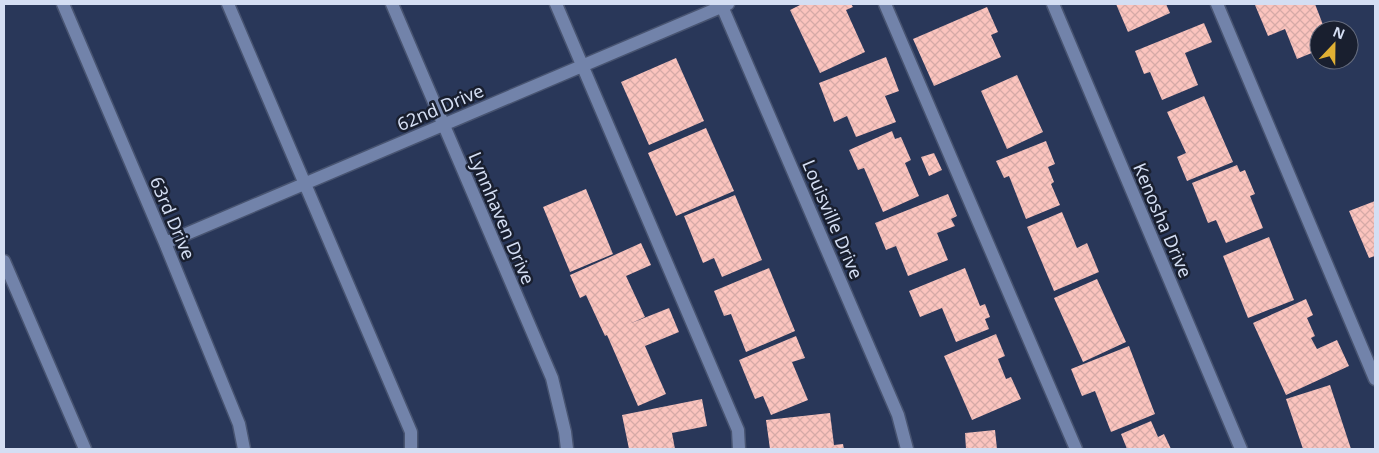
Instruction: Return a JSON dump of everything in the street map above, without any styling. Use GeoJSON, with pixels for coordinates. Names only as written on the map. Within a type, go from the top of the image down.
{"type":"FeatureCollection","features":[{"type":"Feature","properties":{"kind":"street","name":"63rd Drive"},"geometry":{"type":"LineString","coordinates":[[63,4],[165,243],[239,424],[244,449]]}},
{"type":"Feature","properties":{"kind":"street"},"geometry":{"type":"LineString","coordinates":[[228,4],[411,432],[410,449]]}},
{"type":"Feature","properties":{"kind":"street","name":"Lynnhaven Drive"},"geometry":{"type":"LineString","coordinates":[[392,4],[552,378],[566,432],[567,449]]}},
{"type":"Feature","properties":{"kind":"street"},"geometry":{"type":"LineString","coordinates":[[556,4],[738,430],[739,449]]}},
{"type":"Feature","properties":{"kind":"street","name":"62nd Drive"},"geometry":{"type":"LineString","coordinates":[[165,243],[583,66],[724,4]]}},
{"type":"Feature","properties":{"kind":"street","name":"Louisville Drive"},"geometry":{"type":"LineString","coordinates":[[724,4],[898,415],[907,449]]}},
{"type":"Feature","properties":{"kind":"street"},"geometry":{"type":"LineString","coordinates":[[884,4],[1076,449]]}},
{"type":"Feature","properties":{"kind":"street","name":"Kenosha Drive"},"geometry":{"type":"LineString","coordinates":[[1053,4],[1241,449]]}},
{"type":"Feature","properties":{"kind":"street"},"geometry":{"type":"LineString","coordinates":[[1217,4],[1375,379]]}},
{"type":"Feature","properties":{"kind":"street"},"geometry":{"type":"LineString","coordinates":[[4,261],[86,449]]}},
{"type":"Feature","properties":{"kind":"building"},"geometry":{"type":"Polygon","coordinates":[[[802,4],[851,4],[853,7],[846,10],[865,52],[820,73],[790,10],[802,4]]]}},
{"type":"Feature","properties":{"kind":"building"},"geometry":{"type":"Polygon","coordinates":[[[1116,4],[1166,4],[1170,13],[1128,32],[1116,4]]]}},
{"type":"Feature","properties":{"kind":"building"},"geometry":{"type":"Polygon","coordinates":[[[1315,4],[1321,20],[1309,20],[1309,54],[1297,59],[1285,29],[1268,36],[1255,5],[1315,4]]]}},
{"type":"Feature","properties":{"kind":"building"},"geometry":{"type":"Polygon","coordinates":[[[987,7],[998,32],[991,35],[1001,57],[934,86],[913,39],[987,7]]]}},
{"type":"Feature","properties":{"kind":"building"},"geometry":{"type":"Polygon","coordinates":[[[1204,23],[1212,42],[1185,53],[1198,85],[1162,100],[1150,72],[1144,74],[1135,51],[1204,23]]]}},
{"type":"Feature","properties":{"kind":"building"},"geometry":{"type":"Polygon","coordinates":[[[886,57],[899,91],[885,96],[896,122],[856,137],[847,116],[834,122],[819,83],[886,57]]]}},
{"type":"Feature","properties":{"kind":"building"},"geometry":{"type":"Polygon","coordinates":[[[676,58],[704,121],[649,145],[621,82],[676,58]]]}},
{"type":"Feature","properties":{"kind":"building"},"geometry":{"type":"Polygon","coordinates":[[[1017,75],[1043,132],[1007,149],[981,91],[1017,75]]]}},
{"type":"Feature","properties":{"kind":"building"},"geometry":{"type":"Polygon","coordinates":[[[1204,96],[1233,162],[1187,181],[1177,157],[1186,153],[1167,112],[1204,96]]]}},
{"type":"Feature","properties":{"kind":"building"},"geometry":{"type":"Polygon","coordinates":[[[706,128],[734,191],[676,216],[648,153],[706,128]]]}},
{"type":"Feature","properties":{"kind":"building"},"geometry":{"type":"Polygon","coordinates":[[[892,131],[895,139],[901,137],[911,160],[905,163],[919,196],[883,212],[864,168],[858,170],[849,150],[892,131]]]}},
{"type":"Feature","properties":{"kind":"building"},"geometry":{"type":"Polygon","coordinates":[[[1046,141],[1055,164],[1048,167],[1054,182],[1051,184],[1060,205],[1026,219],[1009,176],[1004,178],[996,161],[1046,141]]]}},
{"type":"Feature","properties":{"kind":"building"},"geometry":{"type":"Polygon","coordinates":[[[934,153],[942,170],[929,176],[921,157],[934,153]]]}},
{"type":"Feature","properties":{"kind":"building"},"geometry":{"type":"Polygon","coordinates":[[[1237,165],[1240,172],[1245,170],[1255,194],[1250,196],[1263,228],[1226,243],[1216,220],[1208,223],[1192,183],[1237,165]]]}},
{"type":"Feature","properties":{"kind":"building"},"geometry":{"type":"Polygon","coordinates":[[[586,189],[613,254],[570,272],[543,207],[586,189]]]}},
{"type":"Feature","properties":{"kind":"building"},"geometry":{"type":"Polygon","coordinates":[[[948,194],[957,216],[951,219],[955,226],[937,233],[948,260],[908,276],[896,246],[886,250],[875,223],[948,194]]]}},
{"type":"Feature","properties":{"kind":"building"},"geometry":{"type":"Polygon","coordinates":[[[735,195],[762,260],[722,277],[714,258],[703,263],[684,216],[735,195]]]}},
{"type":"Feature","properties":{"kind":"building"},"geometry":{"type":"Polygon","coordinates":[[[1375,201],[1375,256],[1369,258],[1349,211],[1375,201]]]}},
{"type":"Feature","properties":{"kind":"building"},"geometry":{"type":"Polygon","coordinates":[[[1062,212],[1077,248],[1087,243],[1099,272],[1054,291],[1027,227],[1062,212]]]}},
{"type":"Feature","properties":{"kind":"building"},"geometry":{"type":"Polygon","coordinates":[[[1269,237],[1294,300],[1248,318],[1223,256],[1269,237]]]}},
{"type":"Feature","properties":{"kind":"building"},"geometry":{"type":"Polygon","coordinates":[[[641,243],[651,265],[626,276],[645,317],[629,324],[669,308],[679,332],[645,346],[666,394],[638,406],[607,335],[605,336],[586,295],[580,298],[570,275],[641,243]]]}},
{"type":"Feature","properties":{"kind":"building"},"geometry":{"type":"Polygon","coordinates":[[[769,268],[795,331],[746,352],[731,314],[724,316],[714,291],[769,268]]]}},
{"type":"Feature","properties":{"kind":"building"},"geometry":{"type":"Polygon","coordinates":[[[965,268],[980,306],[985,304],[990,317],[985,319],[989,329],[956,342],[942,308],[920,317],[909,291],[965,268]]]}},
{"type":"Feature","properties":{"kind":"building"},"geometry":{"type":"Polygon","coordinates":[[[1097,279],[1126,342],[1083,362],[1054,298],[1097,279]]]}},
{"type":"Feature","properties":{"kind":"building"},"geometry":{"type":"Polygon","coordinates":[[[1306,299],[1313,315],[1307,318],[1315,336],[1311,338],[1317,349],[1337,340],[1349,366],[1286,395],[1253,323],[1306,299]]]}},
{"type":"Feature","properties":{"kind":"building"},"geometry":{"type":"Polygon","coordinates":[[[996,334],[1005,356],[998,359],[1006,379],[1011,377],[1021,399],[972,420],[944,356],[996,334]]]}},
{"type":"Feature","properties":{"kind":"building"},"geometry":{"type":"Polygon","coordinates":[[[796,336],[805,358],[792,362],[808,400],[771,415],[763,396],[755,399],[739,360],[796,336]]]}},
{"type":"Feature","properties":{"kind":"building"},"geometry":{"type":"Polygon","coordinates":[[[1129,346],[1155,414],[1111,432],[1095,391],[1082,396],[1071,369],[1129,346]]]}},
{"type":"Feature","properties":{"kind":"building"},"geometry":{"type":"Polygon","coordinates":[[[1330,385],[1351,449],[1303,449],[1286,399],[1330,385]]]}},
{"type":"Feature","properties":{"kind":"building"},"geometry":{"type":"Polygon","coordinates":[[[702,399],[707,426],[672,433],[675,449],[629,449],[622,415],[702,399]]]}},
{"type":"Feature","properties":{"kind":"building"},"geometry":{"type":"Polygon","coordinates":[[[830,413],[834,445],[843,444],[844,449],[770,449],[766,420],[830,413]]]}},
{"type":"Feature","properties":{"kind":"building"},"geometry":{"type":"Polygon","coordinates":[[[1151,421],[1158,437],[1164,434],[1171,449],[1127,449],[1121,434],[1151,421]]]}},
{"type":"Feature","properties":{"kind":"building"},"geometry":{"type":"Polygon","coordinates":[[[995,430],[997,449],[966,449],[965,433],[995,430]]]}}]}
